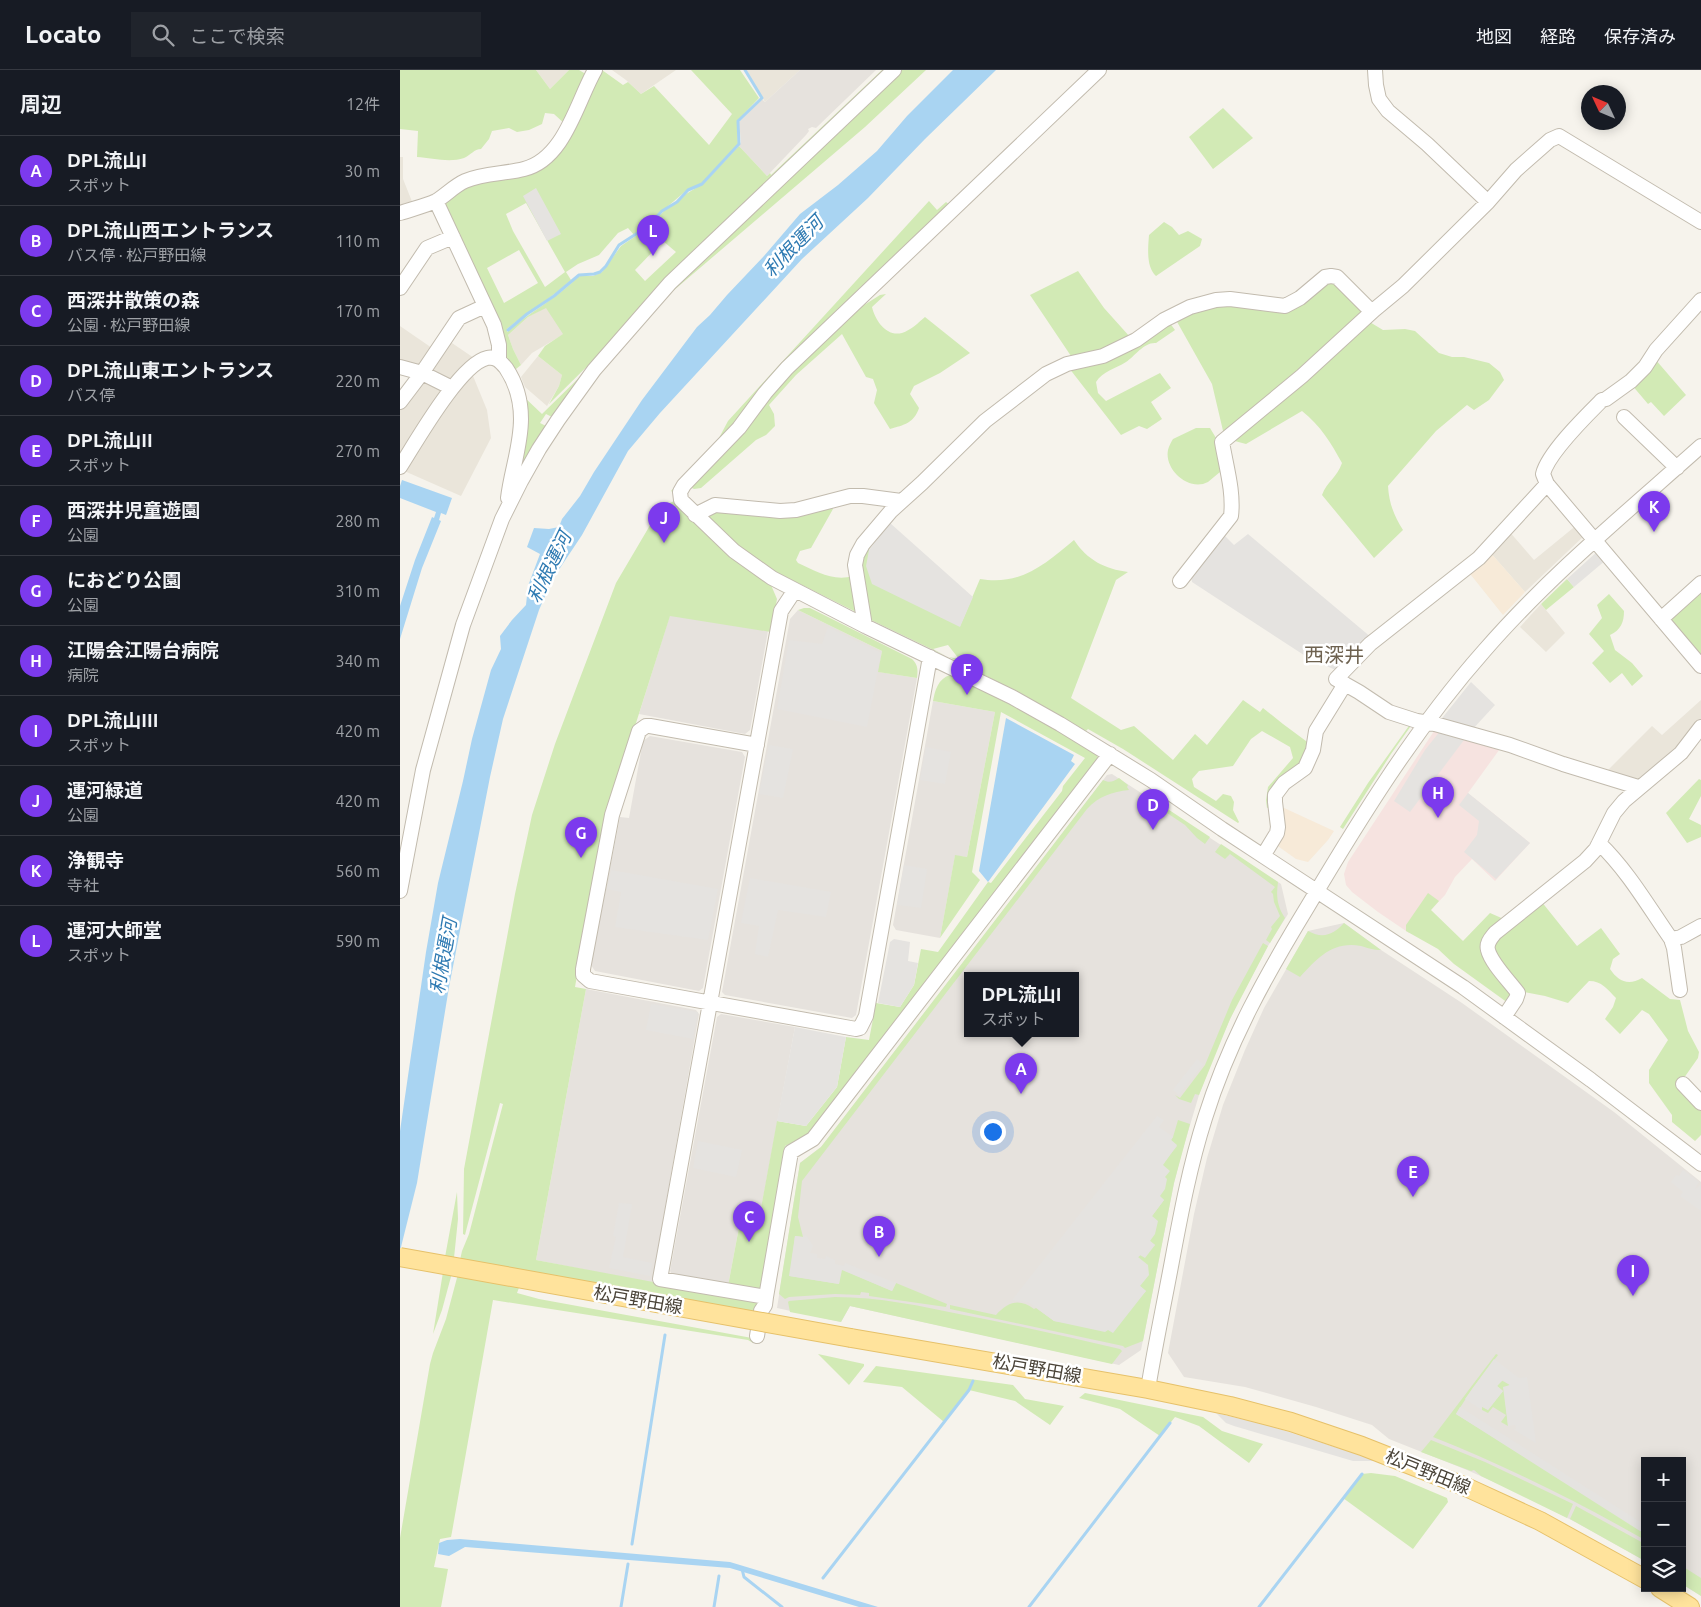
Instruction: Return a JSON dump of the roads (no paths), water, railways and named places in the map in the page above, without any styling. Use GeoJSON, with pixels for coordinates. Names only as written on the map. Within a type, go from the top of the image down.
{"type":"FeatureCollection","features":[{"type":"Feature","properties":{"kind":"main road","name":"松戸野田線"},"geometry":{"type":"LineString","coordinates":[[400,1258],[1148,1389],[1230,1406],[1291,1422],[1411,1464],[1540,1521],[1641,1577]]}},
{"type":"Feature","properties":{"kind":"main road"},"geometry":{"type":"LineString","coordinates":[[1666,1592],[1690,1607]]}},
{"type":"Feature","properties":{"kind":"street"},"geometry":{"type":"LineString","coordinates":[[400,213],[436,201],[465,181],[526,169],[540,163],[560,141],[581,102],[595,70]]}},
{"type":"Feature","properties":{"kind":"street"},"geometry":{"type":"LineString","coordinates":[[400,891],[423,770],[463,625],[508,505],[544,442],[582,385],[658,296],[894,70]]}},
{"type":"Feature","properties":{"kind":"street"},"geometry":{"type":"LineString","coordinates":[[1099,70],[787,368],[765,392],[738,428],[684,485],[680,492],[681,500],[740,556],[795,590],[1012,697],[1110,754],[1462,987],[1628,1107],[1701,1164]]}},
{"type":"Feature","properties":{"kind":"street"},"geometry":{"type":"LineString","coordinates":[[1375,70],[1379,99],[1388,111],[1427,144],[1488,202]]}},
{"type":"Feature","properties":{"kind":"street"},"geometry":{"type":"LineString","coordinates":[[1180,581],[1231,516],[1232,508],[1222,442],[1302,376],[1403,286],[1488,202],[1516,170],[1550,140],[1559,136],[1701,222]]}},
{"type":"Feature","properties":{"kind":"street"},"geometry":{"type":"LineString","coordinates":[[436,201],[494,326],[499,345],[499,360]]}},
{"type":"Feature","properties":{"kind":"street"},"geometry":{"type":"LineString","coordinates":[[400,288],[427,248],[453,237]]}},
{"type":"Feature","properties":{"kind":"street"},"geometry":{"type":"LineString","coordinates":[[865,626],[856,572],[858,555],[863,544],[901,502],[985,421],[1046,374],[1068,364],[1103,356],[1136,340],[1164,320],[1190,307],[1216,300],[1230,299],[1285,306],[1300,298],[1320,280],[1331,276],[1337,277],[1368,308],[1374,310]]}},
{"type":"Feature","properties":{"kind":"street"},"geometry":{"type":"LineString","coordinates":[[1701,300],[1656,350],[1640,372],[1606,400],[1602,400],[1569,434],[1544,471],[1544,479],[1547,484],[1701,666]]}},
{"type":"Feature","properties":{"kind":"street"},"geometry":{"type":"LineString","coordinates":[[400,402],[459,318],[485,306]]}},
{"type":"Feature","properties":{"kind":"street"},"geometry":{"type":"LineString","coordinates":[[400,467],[452,388],[473,365],[493,357],[499,360],[508,372],[518,393],[521,418],[510,481],[508,505]]}},
{"type":"Feature","properties":{"kind":"street"},"geometry":{"type":"LineString","coordinates":[[400,367],[422,372],[452,388]]}},
{"type":"Feature","properties":{"kind":"street"},"geometry":{"type":"LineString","coordinates":[[1624,417],[1677,468]]}},
{"type":"Feature","properties":{"kind":"street"},"geometry":{"type":"LineString","coordinates":[[1148,1389],[1185,1193],[1205,1117],[1237,1033],[1271,967],[1373,800],[1425,722],[1497,636],[1562,570],[1701,446]]}},
{"type":"Feature","properties":{"kind":"street"},"geometry":{"type":"LineString","coordinates":[[1547,484],[1479,558],[1370,644],[1336,679],[1389,712],[1510,745],[1563,764],[1638,787]]}},
{"type":"Feature","properties":{"kind":"street"},"geometry":{"type":"LineString","coordinates":[[695,515],[715,505],[780,511],[796,510],[850,496],[901,502]]}},
{"type":"Feature","properties":{"kind":"street"},"geometry":{"type":"LineString","coordinates":[[1661,619],[1701,583]]}},
{"type":"Feature","properties":{"kind":"street"},"geometry":{"type":"LineString","coordinates":[[766,1297],[660,1279],[781,611],[795,590]]}},
{"type":"Feature","properties":{"kind":"street"},"geometry":{"type":"LineString","coordinates":[[757,746],[650,726],[646,726],[639,731],[612,814],[583,975],[590,981],[856,1029],[860,1028],[866,1016],[930,657]]}},
{"type":"Feature","properties":{"kind":"street"},"geometry":{"type":"LineString","coordinates":[[1263,856],[1277,833],[1275,795],[1284,783],[1305,768],[1313,750],[1316,731],[1345,684]]}},
{"type":"Feature","properties":{"kind":"street"},"geometry":{"type":"LineString","coordinates":[[1504,1017],[1518,993],[1494,962],[1488,950],[1488,941],[1495,933],[1585,861],[1599,844],[1614,813],[1638,787],[1681,753],[1701,727]]}},
{"type":"Feature","properties":{"kind":"street"},"geometry":{"type":"LineString","coordinates":[[757,1336],[761,1311],[765,1305],[791,1152],[813,1139],[1110,754]]}},
{"type":"Feature","properties":{"kind":"street"},"geometry":{"type":"LineString","coordinates":[[1599,844],[1628,876],[1671,939],[1680,990]]}},
{"type":"Feature","properties":{"kind":"street"},"geometry":{"type":"LineString","coordinates":[[1671,939],[1681,937],[1701,926]]}},
{"type":"Feature","properties":{"kind":"street"},"geometry":{"type":"LineString","coordinates":[[1683,1084],[1701,1103]]}},
{"type":"Feature","properties":{"kind":"water","name":"利根運河"},"geometry":{"type":"Polygon","coordinates":[[[953,70],[996,70],[868,198],[802,259],[660,413],[628,451],[582,535],[552,580],[539,610],[503,719],[449,987],[417,1183],[400,1251],[400,1131],[438,883],[472,739],[491,670],[501,649],[500,636],[526,605],[528,586],[540,554],[527,547],[534,528],[549,529],[559,527],[562,519],[580,496],[642,400],[697,327],[764,256],[800,214],[838,185],[877,151],[907,116],[953,70]]]}},
{"type":"Feature","properties":{"kind":"water"},"geometry":{"type":"Polygon","coordinates":[[[402,480],[452,498],[446,515],[441,513],[439,520],[441,521],[422,568],[400,639],[400,606],[415,560],[432,517],[434,518],[436,512],[400,498],[402,480]]]}},
{"type":"Feature","properties":{"kind":"water"},"geometry":{"type":"Polygon","coordinates":[[[1006,718],[1074,755],[1071,761],[1075,764],[988,882],[979,871],[1006,718]]]}},
{"type":"Feature","properties":{"kind":"water"},"geometry":{"type":"Polygon","coordinates":[[[460,1539],[730,1562],[878,1607],[859,1607],[730,1568],[465,1547],[449,1556],[438,1554],[439,1543],[460,1539]]]}},
{"type":"Feature","properties":{"kind":"waterway"},"geometry":{"type":"LineString","coordinates":[[508,330],[579,275],[600,272],[619,245],[647,227],[662,211],[677,202],[688,190],[702,184],[739,144],[738,121],[762,98],[745,70]]}},
{"type":"Feature","properties":{"kind":"waterway"},"geometry":{"type":"LineString","coordinates":[[632,1544],[665,1335]]}},
{"type":"Feature","properties":{"kind":"waterway"},"geometry":{"type":"LineString","coordinates":[[823,1578],[969,1390],[973,1381]]}},
{"type":"Feature","properties":{"kind":"waterway"},"geometry":{"type":"LineString","coordinates":[[1029,1607],[1170,1423]]}},
{"type":"Feature","properties":{"kind":"waterway"},"geometry":{"type":"LineString","coordinates":[[1259,1607],[1362,1474]]}},
{"type":"Feature","properties":{"kind":"waterway"},"geometry":{"type":"LineString","coordinates":[[621,1607],[628,1564]]}},
{"type":"Feature","properties":{"kind":"waterway"},"geometry":{"type":"LineString","coordinates":[[742,1569],[744,1577],[782,1607]]}},
{"type":"Feature","properties":{"kind":"waterway"},"geometry":{"type":"LineString","coordinates":[[714,1607],[719,1576]]}},
{"type":"Feature","properties":{"kind":"place","name":"運河大師堂"},"geometry":{"type":"Point","coordinates":[653,256]}},
{"type":"Feature","properties":{"kind":"place","name":"浄観寺"},"geometry":{"type":"Point","coordinates":[1654,532]}},
{"type":"Feature","properties":{"kind":"place","name":"運河緑道"},"geometry":{"type":"Point","coordinates":[664,543]}},
{"type":"Feature","properties":{"kind":"place","name":"西深井児童遊園"},"geometry":{"type":"Point","coordinates":[967,695]}},
{"type":"Feature","properties":{"kind":"place","name":"江陽会江陽台病院"},"geometry":{"type":"Point","coordinates":[1438,818]}},
{"type":"Feature","properties":{"kind":"place","name":"DPL流山東エントランス"},"geometry":{"type":"Point","coordinates":[1153,830]}},
{"type":"Feature","properties":{"kind":"place","name":"におどり公園"},"geometry":{"type":"Point","coordinates":[581,858]}},
{"type":"Feature","properties":{"kind":"place","name":"DPL流山I"},"geometry":{"type":"Point","coordinates":[1021,1094]}},
{"type":"Feature","properties":{"kind":"place","name":"DPL流山II"},"geometry":{"type":"Point","coordinates":[1413,1197]}},
{"type":"Feature","properties":{"kind":"place","name":"西深井散策の森"},"geometry":{"type":"Point","coordinates":[749,1242]}},
{"type":"Feature","properties":{"kind":"place","name":"DPL流山西エントランス"},"geometry":{"type":"Point","coordinates":[879,1257]}},
{"type":"Feature","properties":{"kind":"place","name":"DPL流山III"},"geometry":{"type":"Point","coordinates":[1633,1296]}},
{"type":"Feature","properties":{"kind":"district","name":"西深井"},"geometry":{"type":"Point","coordinates":[1334,655]}}]}
